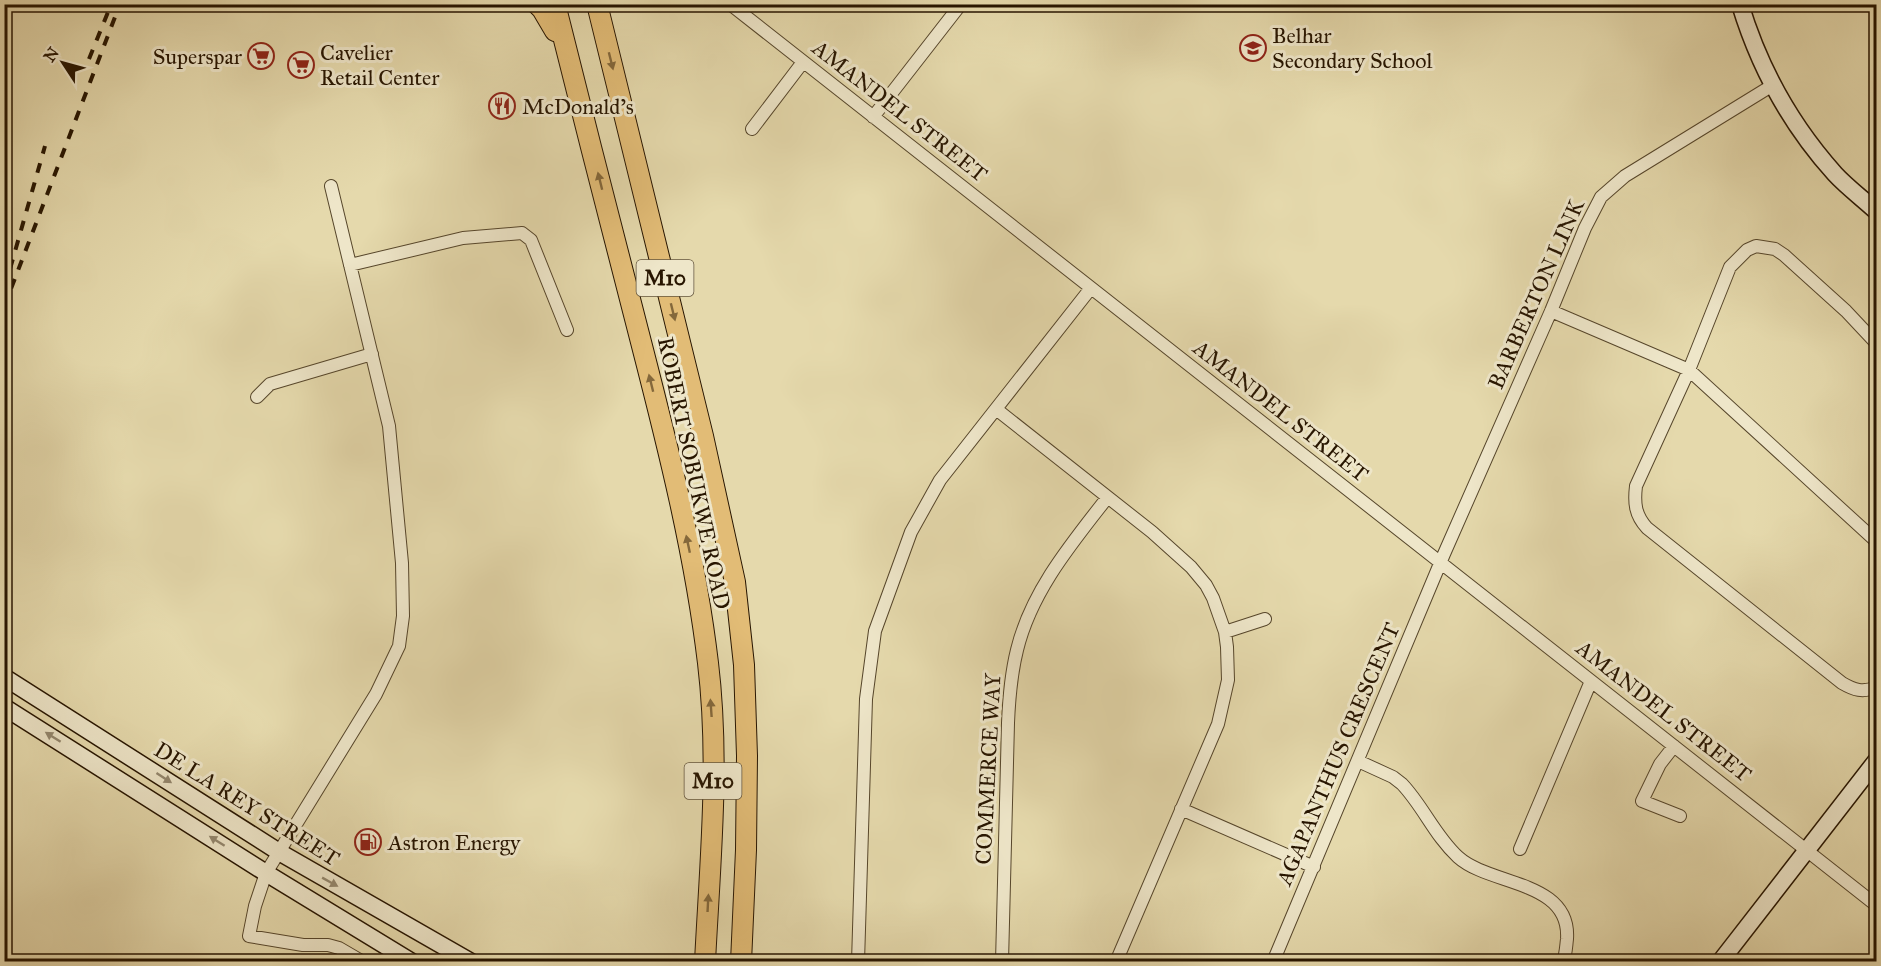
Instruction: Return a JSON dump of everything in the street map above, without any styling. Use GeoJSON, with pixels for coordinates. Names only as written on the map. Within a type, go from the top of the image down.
{"type":"FeatureCollection","features":[{"type":"Feature","properties":{"kind":"main road"},"geometry":{"type":"LineString","coordinates":[[537,4],[548,19],[567,55]]}},
{"type":"Feature","properties":{"kind":"main road","name":"ROBERT SOBUKWE ROAD"},"geometry":{"type":"LineString","coordinates":[[555,4],[666,439],[696,586],[708,665],[714,753],[712,842],[705,962]]}},
{"type":"Feature","properties":{"kind":"main road","name":"ROBERT SOBUKWE ROAD"},"geometry":{"type":"LineString","coordinates":[[597,4],[703,436],[735,582],[744,665],[747,756],[741,962]]}},
{"type":"Feature","properties":{"kind":"main road"},"geometry":{"type":"LineString","coordinates":[[1740,4],[1749,32],[1773,85],[1792,118],[1837,175],[1876,211]]}},
{"type":"Feature","properties":{"kind":"main road","name":"DE LA REY STREET"},"geometry":{"type":"LineString","coordinates":[[4,677],[279,852],[471,962]]}},
{"type":"Feature","properties":{"kind":"main road","name":"DE LA REY STREET"},"geometry":{"type":"LineString","coordinates":[[4,707],[266,873],[412,962]]}},
{"type":"Feature","properties":{"kind":"main road"},"geometry":{"type":"LineString","coordinates":[[1720,962],[1876,761]]}},
{"type":"Feature","properties":{"kind":"street","name":"AMANDEL STREET"},"geometry":{"type":"LineString","coordinates":[[730,4],[1876,905]]}},
{"type":"Feature","properties":{"kind":"street"},"geometry":{"type":"LineString","coordinates":[[873,117],[962,4]]}},
{"type":"Feature","properties":{"kind":"street"},"geometry":{"type":"LineString","coordinates":[[752,129],[803,62]]}},
{"type":"Feature","properties":{"kind":"street","name":"BARBERTON LINK"},"geometry":{"type":"LineString","coordinates":[[1441,562],[1585,228],[1601,197],[1625,176],[1773,85]]}},
{"type":"Feature","properties":{"kind":"street"},"geometry":{"type":"LineString","coordinates":[[331,186],[390,438],[402,563],[403,616],[399,646],[369,705],[266,873],[255,906],[249,936],[303,945],[328,945],[339,948],[363,962]]}},
{"type":"Feature","properties":{"kind":"street"},"geometry":{"type":"LineString","coordinates":[[350,265],[463,238],[522,233],[528,236],[567,330]]}},
{"type":"Feature","properties":{"kind":"street"},"geometry":{"type":"LineString","coordinates":[[1876,343],[1846,311],[1784,255],[1775,249],[1756,246],[1747,250],[1730,267],[1689,370],[1636,486],[1634,503],[1641,522],[1842,682],[1852,689],[1861,691],[1876,687]]}},
{"type":"Feature","properties":{"kind":"street"},"geometry":{"type":"LineString","coordinates":[[858,962],[866,699],[875,631],[911,532],[940,480],[1091,288]]}},
{"type":"Feature","properties":{"kind":"street"},"geometry":{"type":"LineString","coordinates":[[1551,311],[1689,370],[1876,541]]}},
{"type":"Feature","properties":{"kind":"street"},"geometry":{"type":"LineString","coordinates":[[257,397],[270,384],[372,354]]}},
{"type":"Feature","properties":{"kind":"street"},"geometry":{"type":"LineString","coordinates":[[996,410],[1152,532],[1191,567],[1206,585],[1213,598],[1225,632],[1228,680],[1218,724],[1116,962]]}},
{"type":"Feature","properties":{"kind":"street","name":"COMMERCE WAY"},"geometry":{"type":"LineString","coordinates":[[1002,962],[1008,723],[1010,692],[1017,650],[1025,625],[1047,579],[1107,498]]}},
{"type":"Feature","properties":{"kind":"street","name":"AGAPANTHUS CRESCENT"},"geometry":{"type":"LineString","coordinates":[[1273,962],[1441,562]]}},
{"type":"Feature","properties":{"kind":"street"},"geometry":{"type":"LineString","coordinates":[[1225,632],[1265,618]]}},
{"type":"Feature","properties":{"kind":"street"},"geometry":{"type":"LineString","coordinates":[[1520,849],[1591,681]]}},
{"type":"Feature","properties":{"kind":"street"},"geometry":{"type":"LineString","coordinates":[[1674,746],[1660,764],[1642,801],[1680,816]]}},
{"type":"Feature","properties":{"kind":"street"},"geometry":{"type":"LineString","coordinates":[[1358,761],[1393,777],[1402,784],[1458,857],[1470,866],[1544,895],[1564,914],[1568,929],[1563,962]]}},
{"type":"Feature","properties":{"kind":"street"},"geometry":{"type":"LineString","coordinates":[[1181,809],[1314,867]]}},
{"type":"Feature","properties":{"kind":"railway"},"geometry":{"type":"LineString","coordinates":[[4,307],[120,4]]}},
{"type":"Feature","properties":{"kind":"railway"},"geometry":{"type":"LineString","coordinates":[[89,59],[108,12]]}},
{"type":"Feature","properties":{"kind":"railway"},"geometry":{"type":"LineString","coordinates":[[10,269],[45,146]]}},
{"type":"Feature","properties":{"kind":"place","name":"Belhar Secondary School"},"geometry":{"type":"Point","coordinates":[1253,48]}},
{"type":"Feature","properties":{"kind":"place","name":"Superspar"},"geometry":{"type":"Point","coordinates":[261,56]}},
{"type":"Feature","properties":{"kind":"place","name":"Cavelier Retail Center"},"geometry":{"type":"Point","coordinates":[301,65]}},
{"type":"Feature","properties":{"kind":"place","name":"McDonald's"},"geometry":{"type":"Point","coordinates":[502,106]}},
{"type":"Feature","properties":{"kind":"place","name":"Astron Energy"},"geometry":{"type":"Point","coordinates":[368,842]}}]}
